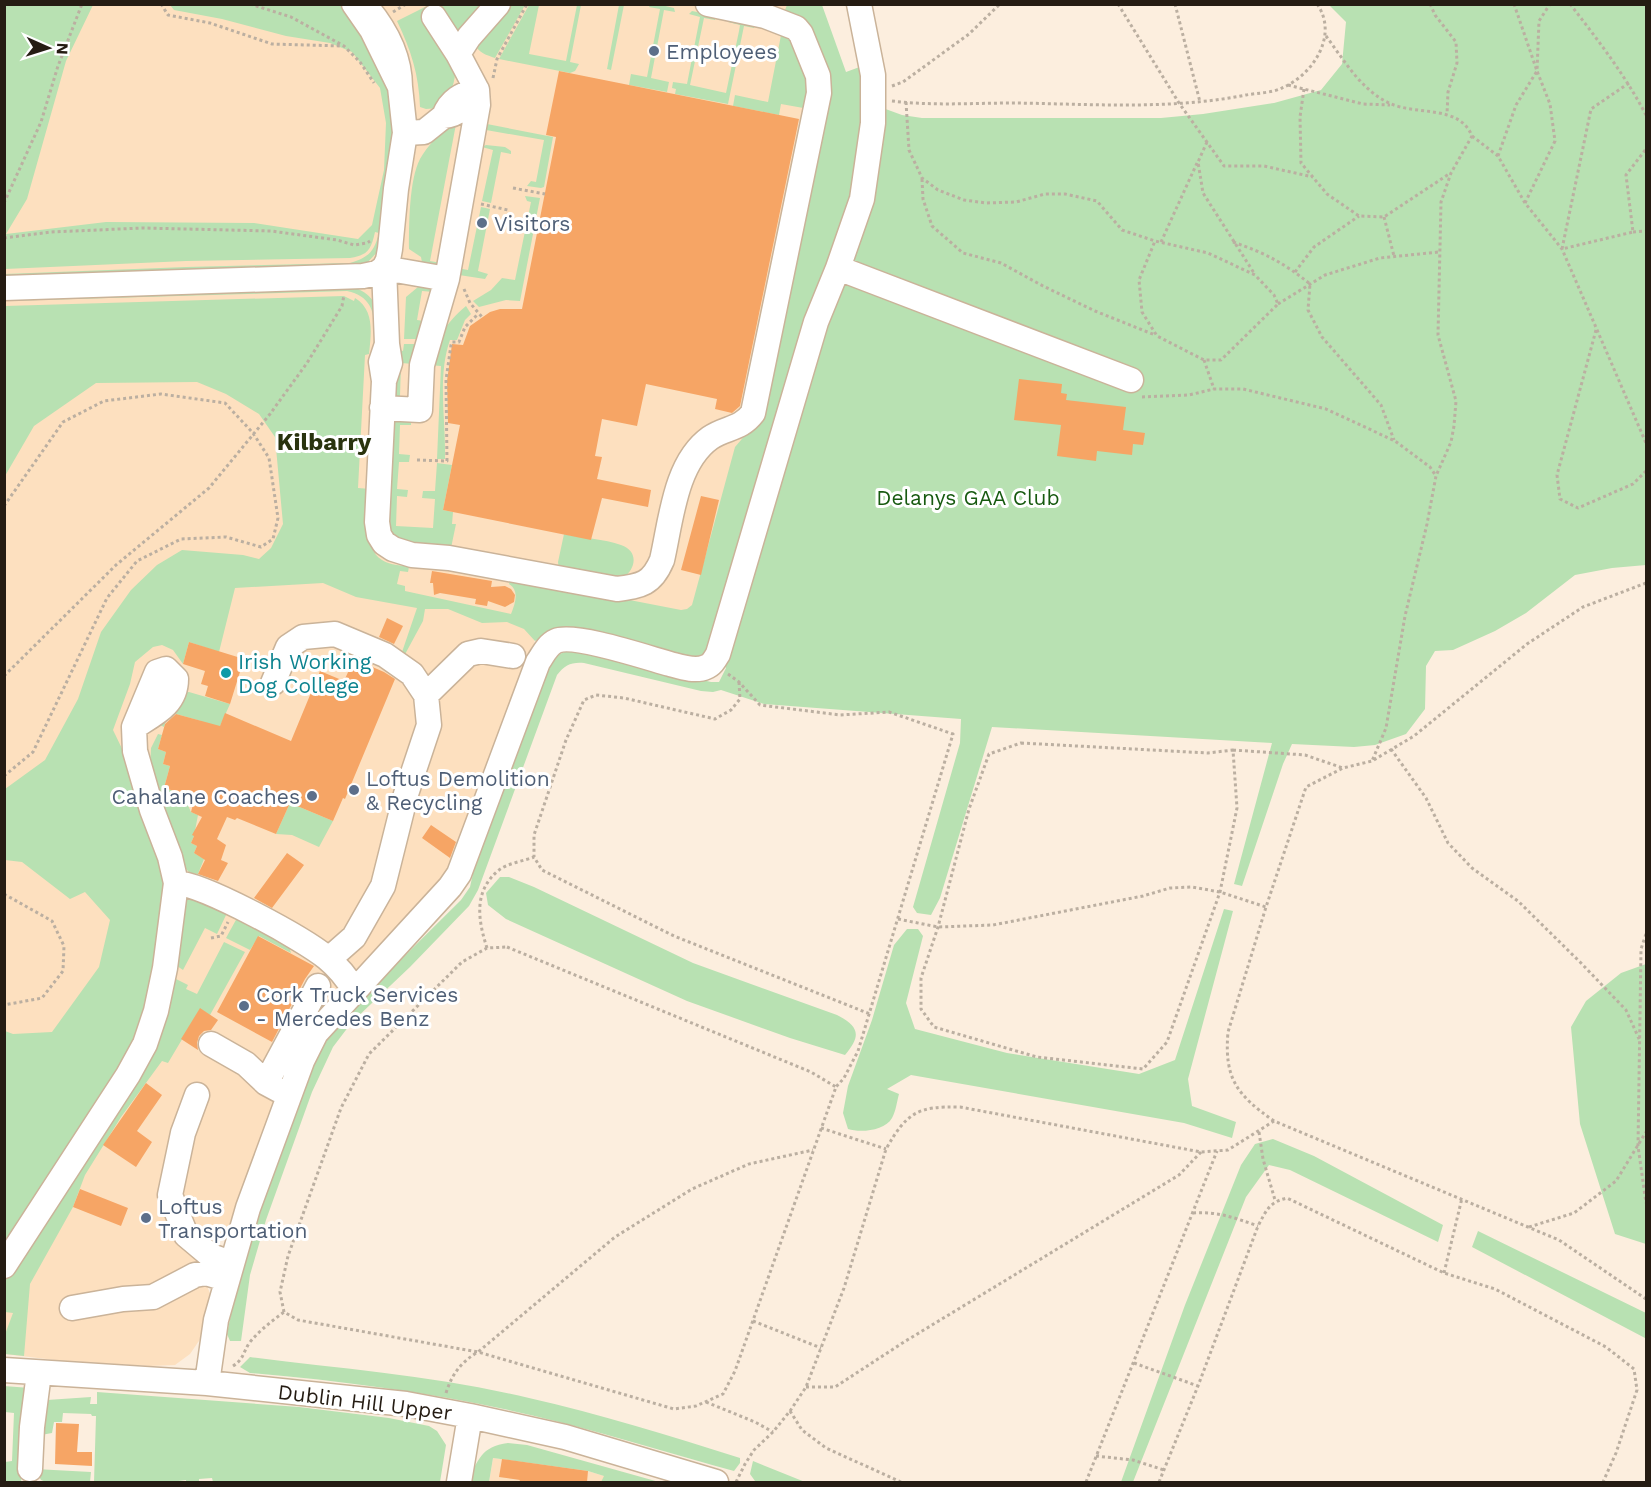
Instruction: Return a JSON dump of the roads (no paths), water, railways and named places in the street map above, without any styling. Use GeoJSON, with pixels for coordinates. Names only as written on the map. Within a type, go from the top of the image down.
{"type":"FeatureCollection","features":[{"type":"Feature","properties":{"kind":"street"},"geometry":{"type":"LineString","coordinates":[[458,54],[469,37],[498,4]]}},
{"type":"Feature","properties":{"kind":"street"},"geometry":{"type":"LineString","coordinates":[[384,268],[387,344],[381,362],[384,381],[377,522],[379,535],[384,543],[393,549],[412,555],[449,558],[616,589],[647,583],[657,573],[662,560],[681,474],[696,451],[711,437],[745,423],[753,413],[819,93],[818,76],[801,34],[796,28],[765,16],[708,4]]}},
{"type":"Feature","properties":{"kind":"street"},"geometry":{"type":"LineString","coordinates":[[207,1383],[216,1320],[229,1271],[248,1208],[302,1060],[316,1033],[450,887],[459,874],[538,662],[546,649],[555,641],[566,640],[593,644],[683,667],[699,669],[709,666],[715,660],[816,322],[862,199],[873,123],[874,93],[873,75],[859,4]]}},
{"type":"Feature","properties":{"kind":"street"},"geometry":{"type":"LineString","coordinates":[[4,288],[363,276],[377,273],[384,268],[390,249],[405,133],[389,87],[398,64],[381,24],[365,5]]}},
{"type":"Feature","properties":{"kind":"street"},"geometry":{"type":"LineString","coordinates":[[435,17],[458,54],[485,85]]}},
{"type":"Feature","properties":{"kind":"street"},"geometry":{"type":"LineString","coordinates":[[405,133],[424,132],[444,116],[447,108],[461,94],[485,85]]}},
{"type":"Feature","properties":{"kind":"street"},"geometry":{"type":"LineString","coordinates":[[382,408],[420,410],[422,365],[447,279],[478,105],[485,85]]}},
{"type":"Feature","properties":{"kind":"street"},"geometry":{"type":"LineString","coordinates":[[384,268],[447,279]]}},
{"type":"Feature","properties":{"kind":"street"},"geometry":{"type":"LineString","coordinates":[[838,268],[1131,380]]}},
{"type":"Feature","properties":{"kind":"street"},"geometry":{"type":"LineString","coordinates":[[273,683],[288,647],[303,637],[335,634],[386,655],[412,674],[426,695],[429,725],[406,794],[383,886],[354,937],[329,959]]}},
{"type":"Feature","properties":{"kind":"street"},"geometry":{"type":"LineString","coordinates":[[426,695],[468,654],[481,651],[513,656]]}},
{"type":"Feature","properties":{"kind":"street"},"geometry":{"type":"LineString","coordinates":[[4,1266],[128,1075],[145,1044],[156,1011],[165,968],[176,883],[170,857],[152,810],[135,751],[134,727]]}},
{"type":"Feature","properties":{"kind":"street"},"geometry":{"type":"LineString","coordinates":[[176,883],[192,886],[303,941],[329,959],[348,979],[354,990]]}},
{"type":"Feature","properties":{"kind":"street"},"geometry":{"type":"LineString","coordinates":[[266,1083],[318,986]]}},
{"type":"Feature","properties":{"kind":"street"},"geometry":{"type":"LineString","coordinates":[[211,1044],[246,1064],[266,1083],[290,1093]]}},
{"type":"Feature","properties":{"kind":"street"},"geometry":{"type":"LineString","coordinates":[[197,1095],[183,1133],[170,1195],[186,1235],[229,1271]]}},
{"type":"Feature","properties":{"kind":"street"},"geometry":{"type":"LineString","coordinates":[[72,1308],[123,1299],[153,1297],[195,1275],[229,1271]]}},
{"type":"Feature","properties":{"kind":"street","name":"Dublin Hill Upper"},"geometry":{"type":"LineString","coordinates":[[4,1370],[207,1383],[398,1403],[565,1437],[720,1482]]}},
{"type":"Feature","properties":{"kind":"street"},"geometry":{"type":"LineString","coordinates":[[30,1469],[32,1427],[39,1373]]}},
{"type":"Feature","properties":{"kind":"street"},"geometry":{"type":"LineString","coordinates":[[459,1482],[470,1416]]}},
{"type":"Feature","properties":{"kind":"place","name":"Employees"},"geometry":{"type":"Point","coordinates":[654,51]}},
{"type":"Feature","properties":{"kind":"place","name":"Visitors"},"geometry":{"type":"Point","coordinates":[482,223]}},
{"type":"Feature","properties":{"kind":"place","name":"Irish Working Dog College"},"geometry":{"type":"Point","coordinates":[226,673]}},
{"type":"Feature","properties":{"kind":"place","name":"Loftus Demolition & Recycling"},"geometry":{"type":"Point","coordinates":[354,790]}},
{"type":"Feature","properties":{"kind":"place","name":"Cahalane Coaches"},"geometry":{"type":"Point","coordinates":[312,796]}},
{"type":"Feature","properties":{"kind":"place","name":"Cork Truck Services - Mercedes Benz"},"geometry":{"type":"Point","coordinates":[244,1006]}},
{"type":"Feature","properties":{"kind":"place","name":"Loftus Transportation"},"geometry":{"type":"Point","coordinates":[146,1218]}},
{"type":"Feature","properties":{"kind":"district","name":"Kilbarry"},"geometry":{"type":"Point","coordinates":[324,442]}},
{"type":"Feature","properties":{"kind":"park label","name":"Delanys GAA Club"},"geometry":{"type":"Point","coordinates":[968,497]}}]}
